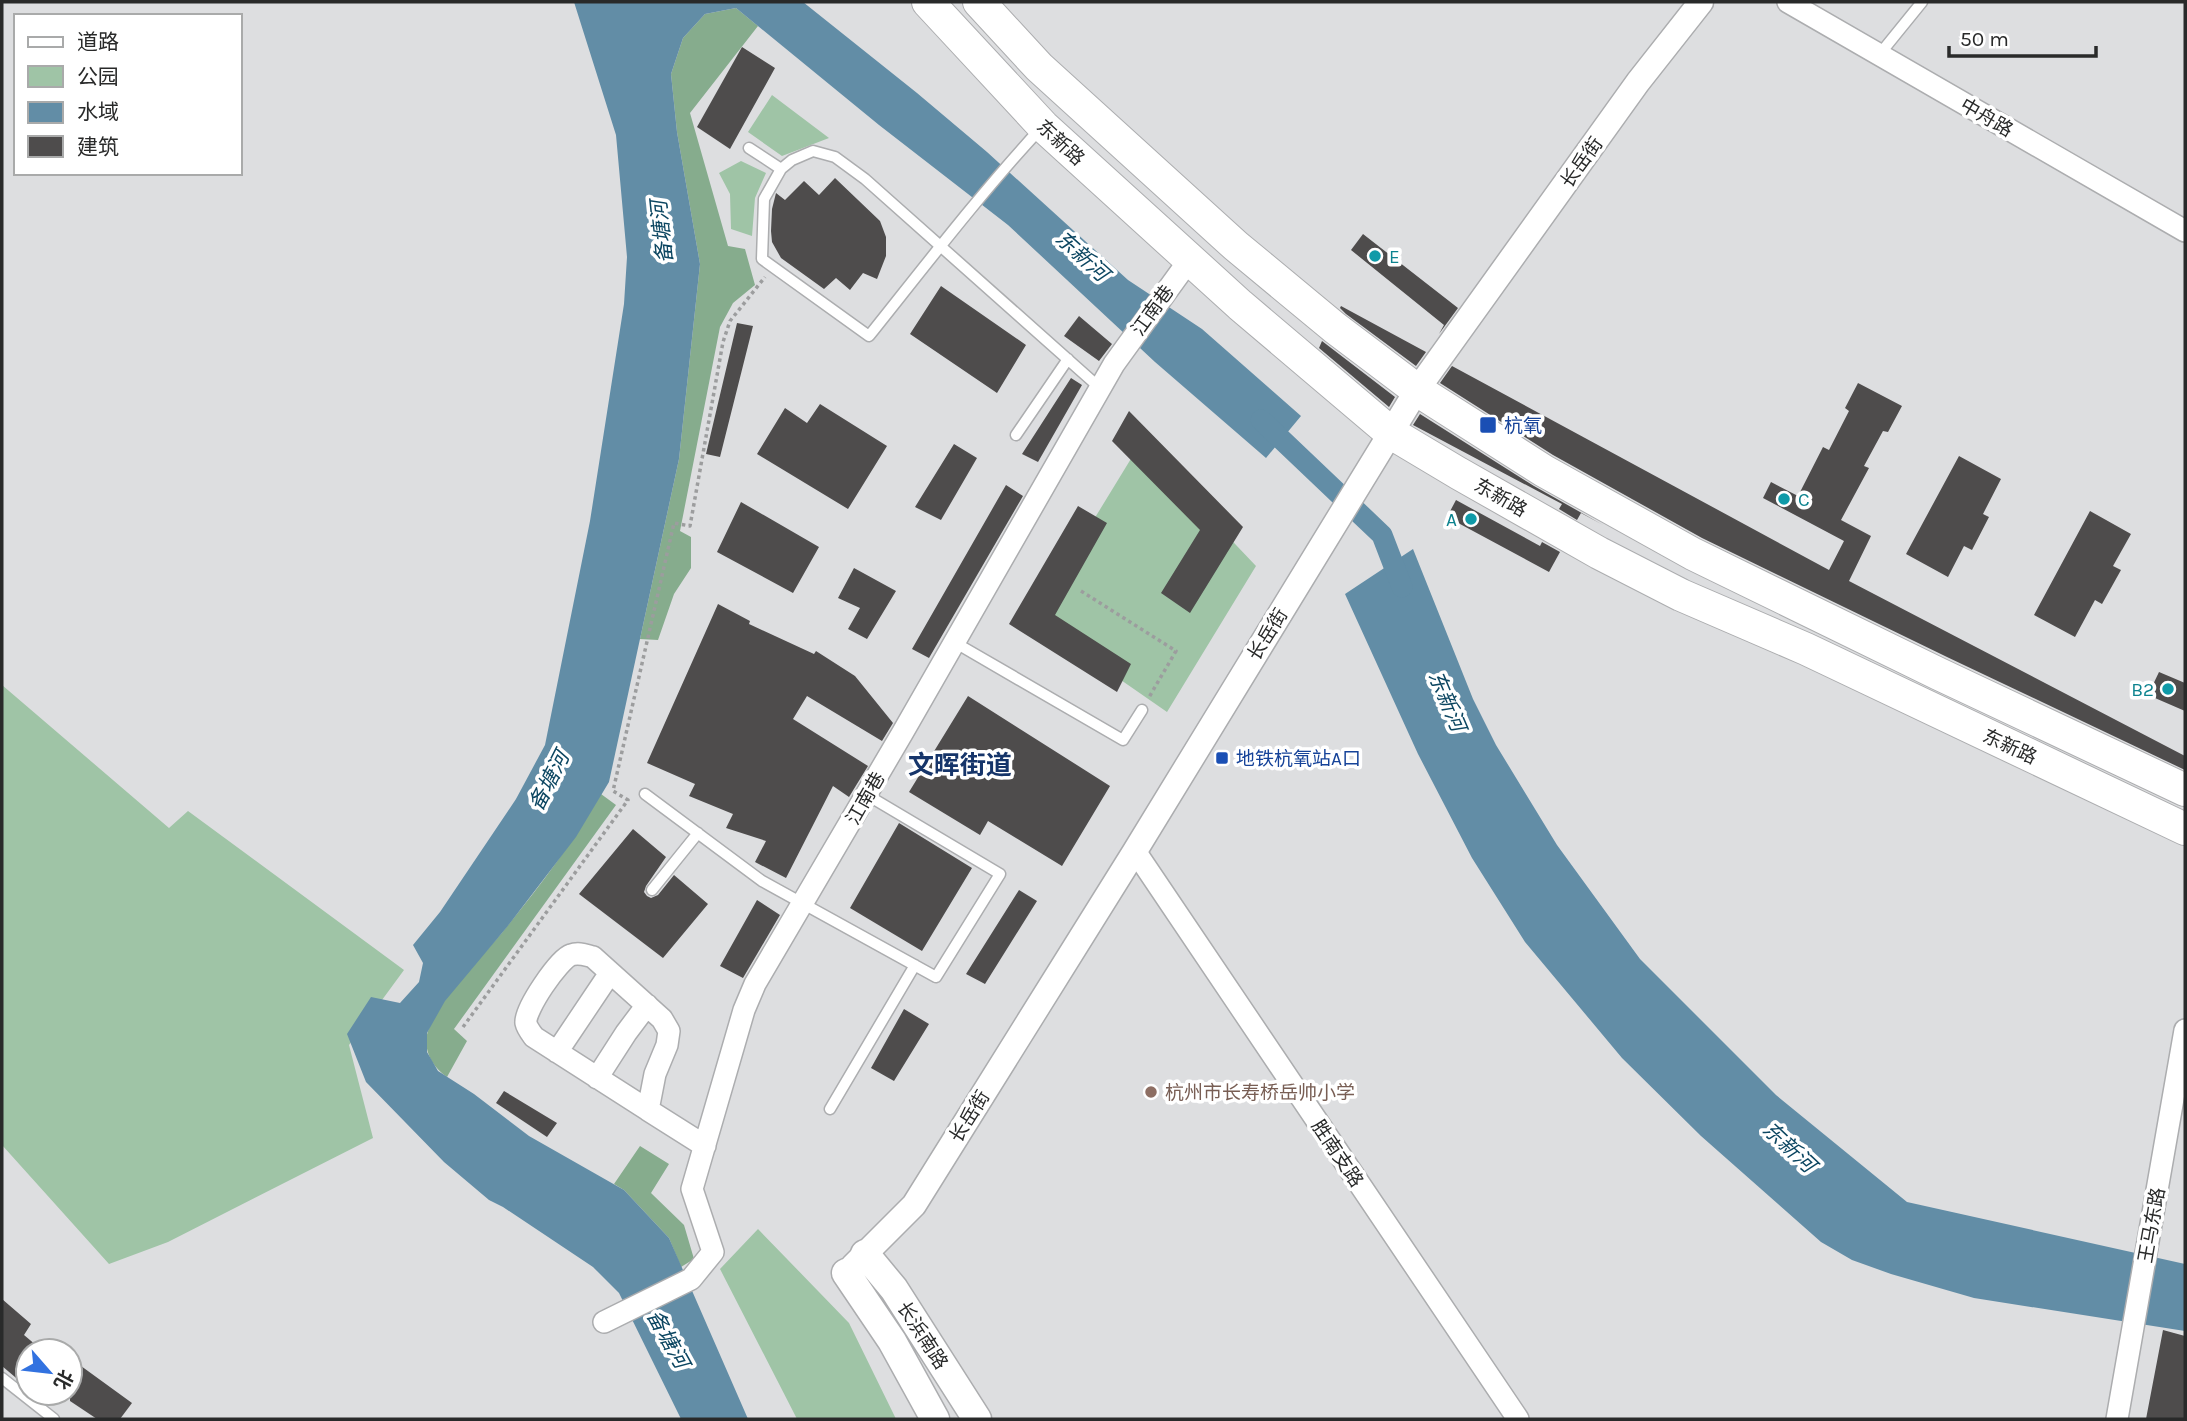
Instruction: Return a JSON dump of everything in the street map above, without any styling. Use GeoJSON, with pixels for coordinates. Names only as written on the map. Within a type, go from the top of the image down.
{"type":"FeatureCollection","features":[{"type":"Feature","properties":{"kind":"main road","name":"东新路"},"geometry":{"type":"LineString","coordinates":[[928,2],[1043,126],[1240,305],[1391,433],[1599,553],[1681,594],[1806,649],[2185,829]]}},
{"type":"Feature","properties":{"kind":"main road","name":"东新路"},"geometry":{"type":"LineString","coordinates":[[979,2],[1039,66],[1236,246],[1335,328],[1417,390],[1544,471],[1693,554],[2185,790]]}},
{"type":"Feature","properties":{"kind":"main road","name":"长浜南路"},"geometry":{"type":"LineString","coordinates":[[855,1263],[891,1341],[935,1419]]}},
{"type":"Feature","properties":{"kind":"main road","name":"长浜南路"},"geometry":{"type":"LineString","coordinates":[[855,1263],[894,1289],[977,1419]]}},
{"type":"Feature","properties":{"kind":"street","name":"长岳街"},"geometry":{"type":"LineString","coordinates":[[855,1263],[914,1205],[1135,851],[1417,390],[1638,82],[1701,2]]}},
{"type":"Feature","properties":{"kind":"street","name":"中舟路"},"geometry":{"type":"LineString","coordinates":[[1788,2],[2185,231]]}},
{"type":"Feature","properties":{"kind":"street","name":"江南巷"},"geometry":{"type":"LineString","coordinates":[[613,1318],[691,1279],[713,1252],[692,1189],[744,1010],[755,984],[867,795],[1100,388],[1167,288],[1190,259]]}},
{"type":"Feature","properties":{"kind":"street","name":"胜南支路"},"geometry":{"type":"LineString","coordinates":[[1135,851],[1518,1419]]}},
{"type":"Feature","properties":{"kind":"street"},"geometry":{"type":"LineString","coordinates":[[648,1110],[654,1074],[667,1045],[669,1031],[662,1019],[593,957],[580,953],[568,956],[547,981],[528,1012],[526,1021],[534,1037],[597,1078],[705,1146]]}},
{"type":"Feature","properties":{"kind":"street"},"geometry":{"type":"LineString","coordinates":[[557,1052],[610,973]]}},
{"type":"Feature","properties":{"kind":"street"},"geometry":{"type":"LineString","coordinates":[[597,1078],[647,1005]]}},
{"type":"Feature","properties":{"kind":"street","name":"王马东路"},"geometry":{"type":"LineString","coordinates":[[2117,1419],[2185,1030]]}},
{"type":"Feature","properties":{"kind":"lane"},"geometry":{"type":"LineString","coordinates":[[1879,55],[1922,2]]}},
{"type":"Feature","properties":{"kind":"lane"},"geometry":{"type":"LineString","coordinates":[[1043,126],[1012,159],[941,246],[869,336],[762,259],[764,199],[781,169],[792,160],[813,151],[835,157],[865,179],[941,246],[1100,388]]}},
{"type":"Feature","properties":{"kind":"lane"},"geometry":{"type":"LineString","coordinates":[[749,148],[781,169]]}},
{"type":"Feature","properties":{"kind":"lane"},"geometry":{"type":"LineString","coordinates":[[1016,435],[1068,359]]}},
{"type":"Feature","properties":{"kind":"lane"},"geometry":{"type":"LineString","coordinates":[[954,642],[1123,740],[1142,710]]}},
{"type":"Feature","properties":{"kind":"lane"},"geometry":{"type":"LineString","coordinates":[[645,794],[762,881],[936,977],[1000,874],[867,795]]}},
{"type":"Feature","properties":{"kind":"lane"},"geometry":{"type":"LineString","coordinates":[[652,890],[698,833]]}},
{"type":"Feature","properties":{"kind":"lane"},"geometry":{"type":"LineString","coordinates":[[830,1109],[915,965]]}},
{"type":"Feature","properties":{"kind":"lane"},"geometry":{"type":"LineString","coordinates":[[2,1378],[54,1419]]}},
{"type":"Feature","properties":{"kind":"path"},"geometry":{"type":"LineString","coordinates":[[463,1027],[628,800],[613,791],[674,523],[690,526],[723,342],[730,321],[773,267]]}},
{"type":"Feature","properties":{"kind":"path"},"geometry":{"type":"LineString","coordinates":[[1081,592],[1176,650],[1142,710]]}},
{"type":"Feature","properties":{"kind":"green space"},"geometry":{"type":"Polygon","coordinates":[[[736,8],[758,26],[690,113],[728,246],[745,249],[755,285],[733,303],[720,327],[680,531],[691,537],[691,568],[674,594],[658,640],[640,639],[679,459],[700,264],[677,132],[671,74],[683,38],[705,14],[736,8]]]}},
{"type":"Feature","properties":{"kind":"green space"},"geometry":{"type":"Polygon","coordinates":[[[772,95],[829,138],[782,156],[748,132],[772,95]]]}},
{"type":"Feature","properties":{"kind":"green space"},"geometry":{"type":"Polygon","coordinates":[[[741,161],[766,173],[755,198],[752,236],[731,229],[730,194],[719,173],[741,161]]]}},
{"type":"Feature","properties":{"kind":"green space"},"geometry":{"type":"Polygon","coordinates":[[[1140,444],[1256,566],[1167,712],[1033,619],[1140,444]]]}},
{"type":"Feature","properties":{"kind":"green space"},"geometry":{"type":"Polygon","coordinates":[[[2,685],[169,828],[188,811],[404,970],[349,1045],[373,1138],[168,1242],[109,1264],[2,1145],[2,685]]]}},
{"type":"Feature","properties":{"kind":"green space"},"geometry":{"type":"Polygon","coordinates":[[[601,794],[616,805],[454,1029],[467,1041],[447,1077],[433,1063],[427,1051],[426,1038],[434,1017],[452,991],[543,880],[601,794]]]}},
{"type":"Feature","properties":{"kind":"green space"},"geometry":{"type":"Polygon","coordinates":[[[640,1146],[669,1164],[651,1193],[684,1225],[694,1259],[681,1267],[669,1238],[624,1190],[614,1184],[640,1146]]]}},
{"type":"Feature","properties":{"kind":"green space"},"geometry":{"type":"Polygon","coordinates":[[[758,1229],[849,1323],[896,1419],[797,1419],[720,1269],[758,1229]]]}},
{"type":"Feature","properties":{"kind":"water","name":"备塘河"},"geometry":{"type":"Polygon","coordinates":[[[574,2],[803,2],[987,152],[1128,280],[1202,329],[1301,416],[1266,458],[1155,362],[1008,225],[879,125],[736,8],[705,14],[683,38],[671,74],[677,132],[700,264],[679,459],[609,782],[576,837],[507,927],[445,1001],[427,1033],[427,1052],[438,1071],[474,1094],[529,1136],[624,1190],[669,1238],[748,1419],[681,1419],[619,1293],[593,1267],[489,1200],[444,1162],[366,1082],[347,1034],[371,997],[400,1003],[419,982],[423,963],[413,945],[440,912],[516,799],[545,745],[590,521],[624,304],[627,257],[616,135],[574,2]]]}},
{"type":"Feature","properties":{"kind":"water"},"geometry":{"type":"Polygon","coordinates":[[[1413,549],[1473,699],[1496,745],[1557,845],[1640,959],[1776,1095],[1907,1202],[2185,1264],[2185,1331],[1974,1298],[1852,1260],[1821,1242],[1701,1136],[1622,1058],[1525,942],[1472,858],[1418,754],[1345,594],[1413,549]]]}},
{"type":"Feature","properties":{"kind":"building"},"geometry":{"type":"Polygon","coordinates":[[[742,47],[775,68],[730,149],[697,127],[742,47]]]}},
{"type":"Feature","properties":{"kind":"building"},"geometry":{"type":"Polygon","coordinates":[[[835,178],[880,221],[886,237],[886,256],[877,279],[863,273],[850,290],[836,278],[824,289],[781,258],[772,242],[772,209],[776,193],[785,200],[804,181],[819,195],[835,178]]]}},
{"type":"Feature","properties":{"kind":"building"},"geometry":{"type":"Polygon","coordinates":[[[1363,234],[1458,308],[1439,334],[1444,325],[1351,250],[1363,234]]]}},
{"type":"Feature","properties":{"kind":"building"},"geometry":{"type":"Polygon","coordinates":[[[941,286],[1026,345],[997,393],[910,334],[941,286]]]}},
{"type":"Feature","properties":{"kind":"building"},"geometry":{"type":"Polygon","coordinates":[[[1341,306],[1426,352],[1416,366],[1346,314],[1341,306]]]}},
{"type":"Feature","properties":{"kind":"building"},"geometry":{"type":"Polygon","coordinates":[[[1079,316],[1112,344],[1099,361],[1064,336],[1079,316]]]}},
{"type":"Feature","properties":{"kind":"building"},"geometry":{"type":"Polygon","coordinates":[[[737,323],[753,326],[720,457],[706,454],[737,323]]]}},
{"type":"Feature","properties":{"kind":"building"},"geometry":{"type":"Polygon","coordinates":[[[1322,341],[1395,397],[1389,407],[1319,348],[1322,341]]]}},
{"type":"Feature","properties":{"kind":"building"},"geometry":{"type":"Polygon","coordinates":[[[1452,366],[1829,570],[1844,541],[1763,498],[1771,482],[1798,496],[1823,447],[1829,450],[1849,411],[1845,408],[1858,383],[1902,406],[1888,432],[1883,431],[1864,466],[1869,468],[1841,520],[1871,536],[1849,581],[2185,756],[2185,770],[1702,538],[1553,455],[1440,383],[1452,366]]]}},
{"type":"Feature","properties":{"kind":"building"},"geometry":{"type":"Polygon","coordinates":[[[1071,378],[1082,385],[1038,462],[1022,454],[1071,378]]]}},
{"type":"Feature","properties":{"kind":"building"},"geometry":{"type":"Polygon","coordinates":[[[820,404],[887,446],[848,509],[757,454],[785,408],[807,423],[820,404]]]}},
{"type":"Feature","properties":{"kind":"building"},"geometry":{"type":"Polygon","coordinates":[[[1129,411],[1243,527],[1190,613],[1161,593],[1200,530],[1112,441],[1129,411]]]}},
{"type":"Feature","properties":{"kind":"building"},"geometry":{"type":"Polygon","coordinates":[[[1420,414],[1534,486],[1603,525],[1581,513],[1577,520],[1559,509],[1562,504],[1413,425],[1420,414]]]}},
{"type":"Feature","properties":{"kind":"building"},"geometry":{"type":"Polygon","coordinates":[[[954,444],[977,458],[941,520],[915,507],[954,444]]]}},
{"type":"Feature","properties":{"kind":"building"},"geometry":{"type":"Polygon","coordinates":[[[1959,456],[2001,479],[1983,514],[1989,517],[1972,550],[1964,546],[1948,577],[1906,554],[1959,456]]]}},
{"type":"Feature","properties":{"kind":"building"},"geometry":{"type":"Polygon","coordinates":[[[1006,485],[1023,496],[929,658],[912,649],[1006,485]]]}},
{"type":"Feature","properties":{"kind":"building"},"geometry":{"type":"Polygon","coordinates":[[[1456,500],[1540,546],[1542,542],[1560,552],[1549,572],[1447,517],[1456,500]]]}},
{"type":"Feature","properties":{"kind":"building"},"geometry":{"type":"Polygon","coordinates":[[[741,502],[819,547],[793,593],[717,552],[741,502]]]}},
{"type":"Feature","properties":{"kind":"building"},"geometry":{"type":"Polygon","coordinates":[[[1078,506],[1107,523],[1055,615],[1131,664],[1117,692],[1009,624],[1078,506]]]}},
{"type":"Feature","properties":{"kind":"building"},"geometry":{"type":"Polygon","coordinates":[[[2090,511],[2131,534],[2113,566],[2121,570],[2102,604],[2095,600],[2075,637],[2034,615],[2090,511]]]}},
{"type":"Feature","properties":{"kind":"building"},"geometry":{"type":"Polygon","coordinates":[[[854,568],[896,591],[867,639],[848,629],[860,608],[838,598],[854,568]]]}},
{"type":"Feature","properties":{"kind":"building"},"geometry":{"type":"Polygon","coordinates":[[[718,604],[750,621],[749,624],[814,654],[816,651],[855,676],[893,723],[882,741],[807,696],[793,719],[868,766],[849,797],[833,786],[786,878],[755,862],[766,841],[726,828],[733,814],[689,796],[695,784],[647,763],[718,604]]]}},
{"type":"Feature","properties":{"kind":"building","name":"B2"},"geometry":{"type":"Polygon","coordinates":[[[2159,672],[2185,683],[2185,711],[2148,695],[2159,672]]]}},
{"type":"Feature","properties":{"kind":"building"},"geometry":{"type":"Polygon","coordinates":[[[968,696],[1110,786],[1062,866],[988,821],[980,835],[909,792],[968,696]]]}},
{"type":"Feature","properties":{"kind":"building"},"geometry":{"type":"Polygon","coordinates":[[[899,823],[972,868],[922,951],[850,908],[899,823]]]}},
{"type":"Feature","properties":{"kind":"building"},"geometry":{"type":"Polygon","coordinates":[[[633,829],[666,857],[646,886],[644,892],[647,896],[651,898],[658,895],[674,875],[708,904],[663,958],[579,894],[633,829]]]}},
{"type":"Feature","properties":{"kind":"building"},"geometry":{"type":"Polygon","coordinates":[[[1019,890],[1037,901],[985,984],[966,974],[1019,890]]]}},
{"type":"Feature","properties":{"kind":"building"},"geometry":{"type":"Polygon","coordinates":[[[757,900],[780,915],[743,978],[720,966],[757,900]]]}},
{"type":"Feature","properties":{"kind":"building"},"geometry":{"type":"Polygon","coordinates":[[[904,1009],[929,1024],[894,1081],[871,1068],[904,1009]]]}},
{"type":"Feature","properties":{"kind":"building"},"geometry":{"type":"Polygon","coordinates":[[[504,1091],[557,1123],[547,1137],[496,1103],[504,1091]]]}},
{"type":"Feature","properties":{"kind":"building"},"geometry":{"type":"Polygon","coordinates":[[[2,1299],[31,1324],[24,1335],[26,1337],[14,1337],[14,1376],[2,1366],[2,1299]]]}},
{"type":"Feature","properties":{"kind":"building"},"geometry":{"type":"Polygon","coordinates":[[[2163,1330],[2185,1336],[2185,1419],[2146,1419],[2163,1330]]]}},
{"type":"Feature","properties":{"kind":"building"},"geometry":{"type":"Polygon","coordinates":[[[84,1368],[132,1403],[120,1419],[97,1419],[79,1407],[84,1407],[84,1368]]]}},
{"type":"Feature","properties":{"kind":"waterway","name":"东新河"},"geometry":{"type":"LineString","coordinates":[[1261,420],[1382,535],[1402,587]]}},
{"type":"Feature","properties":{"kind":"place","name":"E"},"geometry":{"type":"Point","coordinates":[1375,256]}},
{"type":"Feature","properties":{"kind":"place","name":"杭氧"},"geometry":{"type":"Point","coordinates":[1488,425]}},
{"type":"Feature","properties":{"kind":"place","name":"C"},"geometry":{"type":"Point","coordinates":[1784,499]}},
{"type":"Feature","properties":{"kind":"place","name":"A"},"geometry":{"type":"Point","coordinates":[1471,519]}},
{"type":"Feature","properties":{"kind":"place","name":"B2"},"geometry":{"type":"Point","coordinates":[2168,689]}},
{"type":"Feature","properties":{"kind":"place","name":"地铁杭氧站A口"},"geometry":{"type":"Point","coordinates":[1222,758]}},
{"type":"Feature","properties":{"kind":"place","name":"杭州市长寿桥岳帅小学"},"geometry":{"type":"Point","coordinates":[1151,1092]}},
{"type":"Feature","properties":{"kind":"district","name":"文晖街道"},"geometry":{"type":"Point","coordinates":[960,765]}}]}
